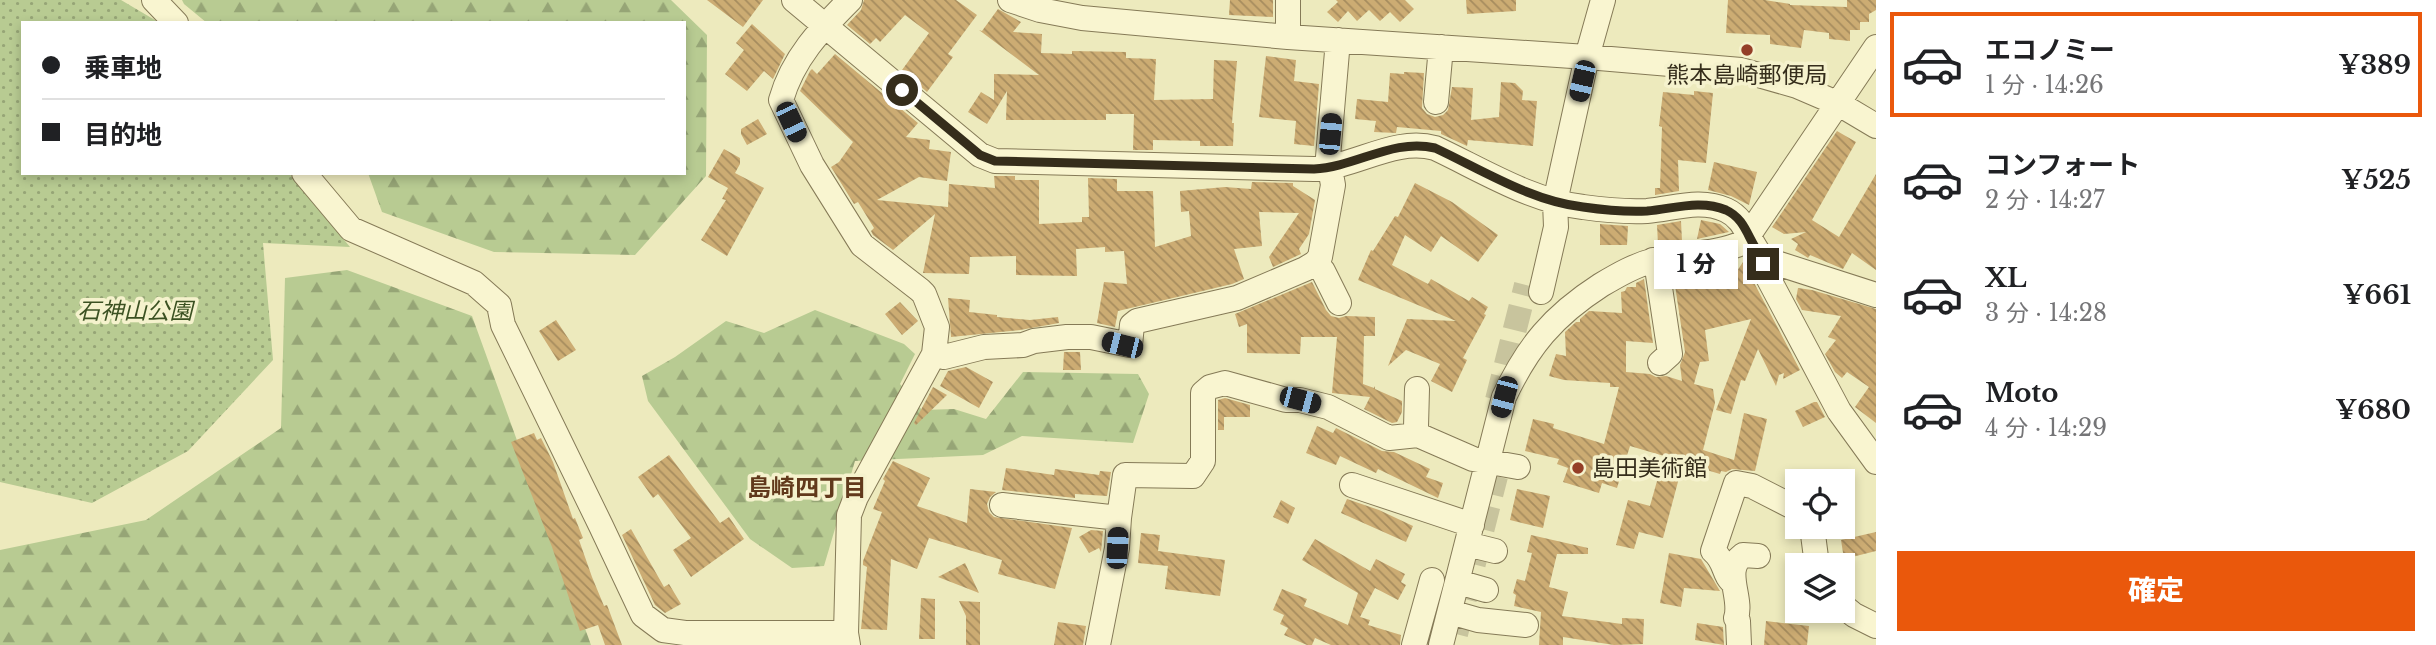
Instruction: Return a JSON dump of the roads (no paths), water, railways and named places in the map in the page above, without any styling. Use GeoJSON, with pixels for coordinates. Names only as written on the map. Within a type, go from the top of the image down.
{"type":"FeatureCollection","features":[{"type":"Feature","properties":{"kind":"street"},"geometry":{"type":"LineString","coordinates":[[154,0],[174,21]]}},
{"type":"Feature","properties":{"kind":"street"},"geometry":{"type":"LineString","coordinates":[[794,0],[980,155],[995,161],[1329,168],[1404,145],[1422,145],[1435,148],[1555,202],[1620,211],[1647,211],[1695,204],[1724,209],[1739,218],[1757,253],[1764,259],[1876,295]]}},
{"type":"Feature","properties":{"kind":"street"},"geometry":{"type":"LineString","coordinates":[[306,175],[351,229],[474,283],[499,305],[503,325],[643,615],[663,630],[685,633],[847,639],[849,515],[856,497],[933,354],[937,327],[924,294],[862,245],[811,165],[781,100],[788,76],[824,26],[850,0]]}},
{"type":"Feature","properties":{"kind":"street"},"geometry":{"type":"LineString","coordinates":[[1010,0],[1040,10],[1083,9],[1288,37],[1741,70],[1797,86],[1839,104],[1876,126]]}},
{"type":"Feature","properties":{"kind":"street"},"geometry":{"type":"LineString","coordinates":[[1288,0],[1288,37]]}},
{"type":"Feature","properties":{"kind":"street"},"geometry":{"type":"LineString","coordinates":[[1534,288],[1556,227],[1555,202],[1587,57],[1603,0]]}},
{"type":"Feature","properties":{"kind":"street"},"geometry":{"type":"LineString","coordinates":[[933,354],[944,357],[984,347],[1023,345],[1067,337],[1130,345],[1132,325],[1137,321],[1237,298],[1315,263],[1323,249],[1333,184],[1328,158],[1338,40]]}},
{"type":"Feature","properties":{"kind":"street"},"geometry":{"type":"LineString","coordinates":[[1436,102],[1441,47]]}},
{"type":"Feature","properties":{"kind":"street"},"geometry":{"type":"LineString","coordinates":[[1441,645],[1504,397],[1515,373],[1554,320],[1581,298],[1626,270],[1653,260],[1729,248],[1750,238],[1757,223],[1876,47]]}},
{"type":"Feature","properties":{"kind":"street"},"geometry":{"type":"LineString","coordinates":[[1764,259],[1764,270],[1839,411],[1876,462]]}},
{"type":"Feature","properties":{"kind":"street"},"geometry":{"type":"LineString","coordinates":[[1653,260],[1657,268],[1670,354],[1660,362]]}},
{"type":"Feature","properties":{"kind":"street"},"geometry":{"type":"LineString","coordinates":[[1315,263],[1323,271],[1339,303]]}},
{"type":"Feature","properties":{"kind":"street"},"geometry":{"type":"LineString","coordinates":[[1098,645],[1117,548],[1125,475],[1193,476],[1203,461],[1203,393],[1210,387],[1225,383],[1286,400],[1300,400],[1328,407],[1389,438],[1419,435],[1473,459],[1518,467]]}},
{"type":"Feature","properties":{"kind":"street"},"geometry":{"type":"LineString","coordinates":[[1417,389],[1416,427],[1419,435]]}},
{"type":"Feature","properties":{"kind":"street"},"geometry":{"type":"LineString","coordinates":[[1734,583],[1729,580],[1721,557],[1713,551],[1737,482],[1752,486],[1785,503]]}},
{"type":"Feature","properties":{"kind":"street"},"geometry":{"type":"LineString","coordinates":[[1352,485],[1470,534],[1495,551]]}},
{"type":"Feature","properties":{"kind":"street"},"geometry":{"type":"LineString","coordinates":[[1002,505],[1119,517]]}},
{"type":"Feature","properties":{"kind":"street"},"geometry":{"type":"LineString","coordinates":[[1739,645],[1734,567],[1737,559],[1743,555],[1758,556]]}},
{"type":"Feature","properties":{"kind":"street"},"geometry":{"type":"LineString","coordinates":[[1414,645],[1432,580]]}},
{"type":"Feature","properties":{"kind":"street"},"geometry":{"type":"LineString","coordinates":[[1458,582],[1486,590]]}},
{"type":"Feature","properties":{"kind":"street"},"geometry":{"type":"LineString","coordinates":[[1450,612],[1478,620],[1525,625]]}},
{"type":"Feature","properties":{"kind":"street"},"geometry":{"type":"LineString","coordinates":[[1855,616],[1876,626]]}},
{"type":"Feature","properties":{"kind":"tunnel"},"geometry":{"type":"LineString","coordinates":[[1497,400],[1526,285]]}},
{"type":"Feature","properties":{"kind":"tunnel"},"geometry":{"type":"LineString","coordinates":[[1456,634],[1496,476]]}},
{"type":"Feature","properties":{"kind":"place","name":"熊本島崎郵便局"},"geometry":{"type":"Point","coordinates":[1747,50]}},
{"type":"Feature","properties":{"kind":"place","name":"島田美術館"},"geometry":{"type":"Point","coordinates":[1578,468]}},
{"type":"Feature","properties":{"kind":"district","name":"島崎四丁目"},"geometry":{"type":"Point","coordinates":[807,487]}},
{"type":"Feature","properties":{"kind":"park label","name":"石神山公園"},"geometry":{"type":"Point","coordinates":[135,311]}}]}
